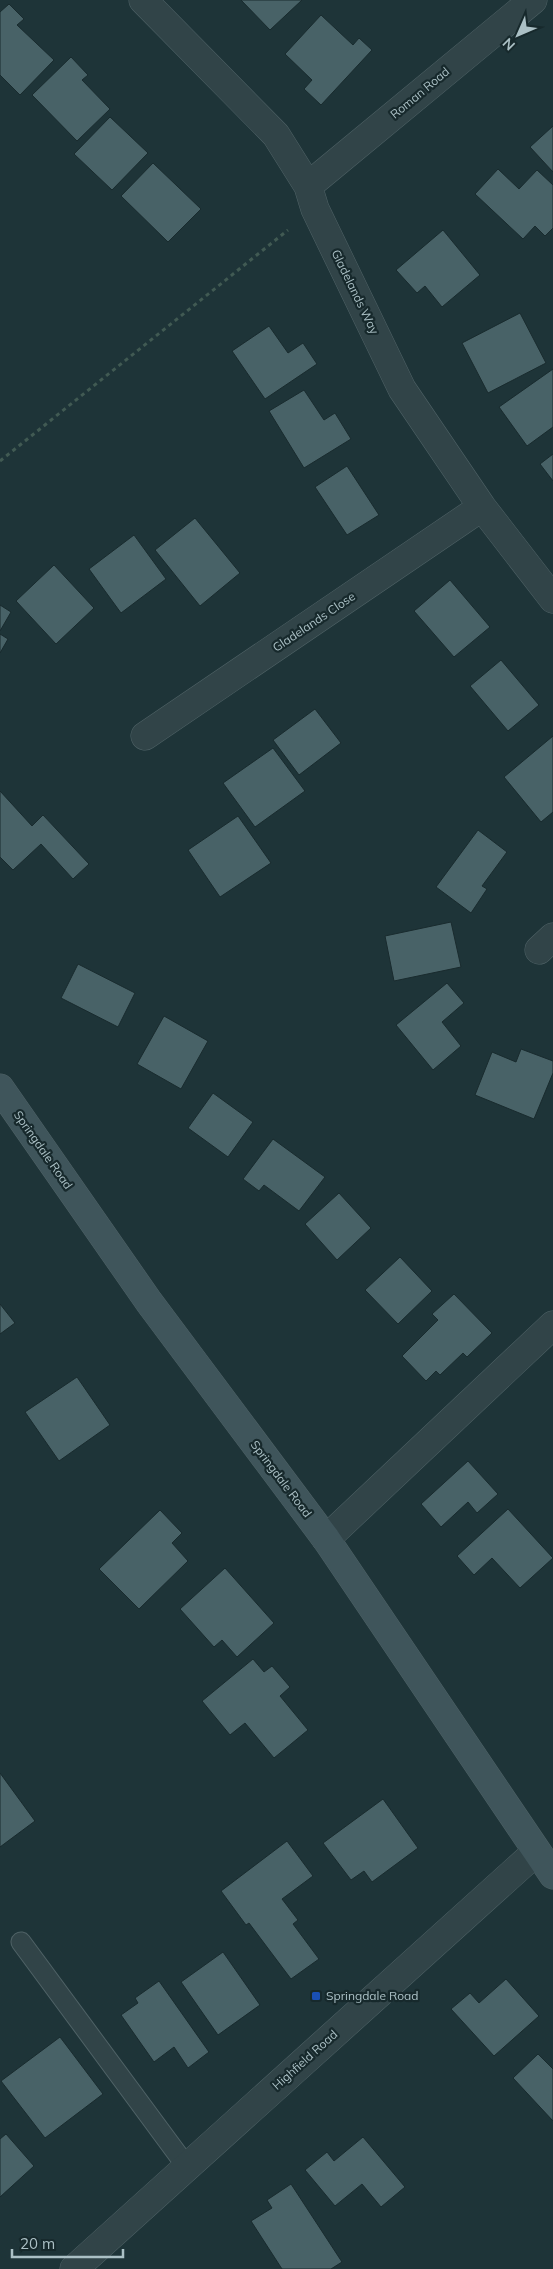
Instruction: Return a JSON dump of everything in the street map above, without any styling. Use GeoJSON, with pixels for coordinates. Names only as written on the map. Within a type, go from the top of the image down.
{"type":"FeatureCollection","features":[{"type":"Feature","properties":{"kind":"street","name":"Gladelands Way"},"geometry":{"type":"LineString","coordinates":[[143,0],[276,135],[311,198],[402,389],[482,507],[553,599]]}},
{"type":"Feature","properties":{"kind":"street","name":"Roman Road"},"geometry":{"type":"LineString","coordinates":[[311,198],[533,0]]}},
{"type":"Feature","properties":{"kind":"street","name":"Gladelands Close"},"geometry":{"type":"LineString","coordinates":[[145,736],[482,507]]}},
{"type":"Feature","properties":{"kind":"street","name":"Springdale Road"},"geometry":{"type":"LineString","coordinates":[[0,1088],[149,1302],[326,1539],[553,1875]]}},
{"type":"Feature","properties":{"kind":"street"},"geometry":{"type":"LineString","coordinates":[[326,1539],[553,1325]]}},
{"type":"Feature","properties":{"kind":"street","name":"Highfield Road"},"geometry":{"type":"LineString","coordinates":[[74,2269],[536,1852]]}},
{"type":"Feature","properties":{"kind":"lane"},"geometry":{"type":"LineString","coordinates":[[21,1942],[187,2167]]}},
{"type":"Feature","properties":{"kind":"path"},"geometry":{"type":"LineString","coordinates":[[0,461],[311,198]]}},
{"type":"Feature","properties":{"kind":"building"},"geometry":{"type":"Polygon","coordinates":[[[241,0],[302,0],[270,30],[241,0]]]}},
{"type":"Feature","properties":{"kind":"building"},"geometry":{"type":"Polygon","coordinates":[[[9,4],[24,19],[17,25],[54,60],[20,95],[0,75],[0,12],[9,4]]]}},
{"type":"Feature","properties":{"kind":"building"},"geometry":{"type":"Polygon","coordinates":[[[321,15],[353,45],[359,38],[372,50],[321,105],[304,89],[312,80],[285,54],[321,15]]]}},
{"type":"Feature","properties":{"kind":"building"},"geometry":{"type":"Polygon","coordinates":[[[71,57],[88,75],[82,80],[110,109],[77,141],[32,95],[71,57]]]}},
{"type":"Feature","properties":{"kind":"building"},"geometry":{"type":"Polygon","coordinates":[[[110,117],[148,153],[112,190],[74,154],[110,117]]]}},
{"type":"Feature","properties":{"kind":"building"},"geometry":{"type":"Polygon","coordinates":[[[553,126],[553,172],[530,147],[553,126]]]}},
{"type":"Feature","properties":{"kind":"building"},"geometry":{"type":"Polygon","coordinates":[[[153,163],[201,209],[168,242],[121,196],[153,163]]]}},
{"type":"Feature","properties":{"kind":"building"},"geometry":{"type":"Polygon","coordinates":[[[498,169],[519,189],[537,170],[553,185],[553,228],[545,236],[535,226],[523,239],[475,194],[498,169]]]}},
{"type":"Feature","properties":{"kind":"building"},"geometry":{"type":"Polygon","coordinates":[[[443,230],[480,275],[442,307],[425,286],[417,293],[396,270],[443,230]]]}},
{"type":"Feature","properties":{"kind":"building"},"geometry":{"type":"Polygon","coordinates":[[[520,313],[546,363],[488,393],[462,343],[520,313]]]}},
{"type":"Feature","properties":{"kind":"building"},"geometry":{"type":"Polygon","coordinates":[[[269,326],[288,353],[303,343],[317,364],[265,399],[232,351],[269,326]]]}},
{"type":"Feature","properties":{"kind":"building"},"geometry":{"type":"Polygon","coordinates":[[[553,369],[553,427],[527,446],[499,407],[553,369]]]}},
{"type":"Feature","properties":{"kind":"building"},"geometry":{"type":"Polygon","coordinates":[[[304,390],[324,420],[335,413],[351,439],[304,468],[269,411],[304,390]]]}},
{"type":"Feature","properties":{"kind":"building"},"geometry":{"type":"Polygon","coordinates":[[[553,454],[553,481],[540,464],[553,454]]]}},
{"type":"Feature","properties":{"kind":"building"},"geometry":{"type":"Polygon","coordinates":[[[347,466],[379,515],[347,535],[315,487],[347,466]]]}},
{"type":"Feature","properties":{"kind":"building"},"geometry":{"type":"Polygon","coordinates":[[[195,518],[240,573],[200,606],[155,550],[195,518]]]}},
{"type":"Feature","properties":{"kind":"building"},"geometry":{"type":"Polygon","coordinates":[[[134,535],[166,579],[121,613],[89,569],[134,535]]]}},
{"type":"Feature","properties":{"kind":"building"},"geometry":{"type":"Polygon","coordinates":[[[54,565],[94,608],[56,644],[16,601],[54,565]]]}},
{"type":"Feature","properties":{"kind":"building"},"geometry":{"type":"Polygon","coordinates":[[[450,580],[490,627],[454,657],[414,611],[450,580]]]}},
{"type":"Feature","properties":{"kind":"building"},"geometry":{"type":"Polygon","coordinates":[[[0,605],[11,612],[0,631],[0,605]]]}},
{"type":"Feature","properties":{"kind":"building"},"geometry":{"type":"Polygon","coordinates":[[[0,634],[8,639],[0,653],[0,634]]]}},
{"type":"Feature","properties":{"kind":"building"},"geometry":{"type":"Polygon","coordinates":[[[501,660],[539,705],[508,731],[470,686],[501,660]]]}},
{"type":"Feature","properties":{"kind":"building"},"geometry":{"type":"Polygon","coordinates":[[[315,709],[341,743],[299,775],[273,740],[315,709]]]}},
{"type":"Feature","properties":{"kind":"building"},"geometry":{"type":"Polygon","coordinates":[[[553,736],[553,812],[541,822],[504,777],[553,736]]]}},
{"type":"Feature","properties":{"kind":"building"},"geometry":{"type":"Polygon","coordinates":[[[273,748],[305,791],[255,827],[223,783],[273,748]]]}},
{"type":"Feature","properties":{"kind":"building"},"geometry":{"type":"Polygon","coordinates":[[[0,791],[32,826],[43,815],[89,864],[73,879],[41,844],[13,870],[0,857],[0,791]]]}},
{"type":"Feature","properties":{"kind":"building"},"geometry":{"type":"Polygon","coordinates":[[[238,816],[271,863],[220,897],[188,850],[238,816]]]}},
{"type":"Feature","properties":{"kind":"building"},"geometry":{"type":"Polygon","coordinates":[[[478,830],[507,852],[482,886],[487,889],[471,913],[436,887],[478,830]]]}},
{"type":"Feature","properties":{"kind":"building"},"geometry":{"type":"Polygon","coordinates":[[[451,922],[461,967],[394,981],[385,936],[451,922]]]}},
{"type":"Feature","properties":{"kind":"building"},"geometry":{"type":"Polygon","coordinates":[[[78,964],[135,993],[118,1027],[61,998],[78,964]]]}},
{"type":"Feature","properties":{"kind":"building"},"geometry":{"type":"Polygon","coordinates":[[[447,983],[464,1003],[442,1022],[461,1046],[433,1070],[396,1025],[447,983]]]}},
{"type":"Feature","properties":{"kind":"building"},"geometry":{"type":"Polygon","coordinates":[[[164,1016],[208,1041],[181,1089],[137,1064],[164,1016]]]}},
{"type":"Feature","properties":{"kind":"building"},"geometry":{"type":"Polygon","coordinates":[[[521,1049],[553,1061],[553,1073],[534,1119],[475,1095],[492,1052],[516,1062],[521,1049]]]}},
{"type":"Feature","properties":{"kind":"building"},"geometry":{"type":"Polygon","coordinates":[[[213,1093],[253,1122],[228,1157],[188,1128],[213,1093]]]}},
{"type":"Feature","properties":{"kind":"building"},"geometry":{"type":"Polygon","coordinates":[[[273,1139],[325,1177],[299,1211],[264,1185],[259,1191],[243,1179],[273,1139]]]}},
{"type":"Feature","properties":{"kind":"building"},"geometry":{"type":"Polygon","coordinates":[[[339,1193],[371,1228],[337,1260],[305,1224],[339,1193]]]}},
{"type":"Feature","properties":{"kind":"building"},"geometry":{"type":"Polygon","coordinates":[[[400,1257],[432,1291],[398,1324],[365,1290],[400,1257]]]}},
{"type":"Feature","properties":{"kind":"building"},"geometry":{"type":"Polygon","coordinates":[[[454,1294],[492,1333],[467,1357],[463,1353],[440,1375],[436,1371],[426,1381],[402,1356],[438,1320],[432,1314],[454,1294]]]}},
{"type":"Feature","properties":{"kind":"building"},"geometry":{"type":"Polygon","coordinates":[[[0,1304],[15,1323],[0,1334],[0,1304]]]}},
{"type":"Feature","properties":{"kind":"building"},"geometry":{"type":"Polygon","coordinates":[[[77,1377],[110,1425],[59,1461],[25,1412],[77,1377]]]}},
{"type":"Feature","properties":{"kind":"building"},"geometry":{"type":"Polygon","coordinates":[[[468,1461],[498,1494],[477,1513],[468,1502],[441,1527],[421,1504],[468,1461]]]}},
{"type":"Feature","properties":{"kind":"building"},"geometry":{"type":"Polygon","coordinates":[[[508,1509],[553,1558],[520,1588],[492,1558],[474,1575],[457,1556],[508,1509]]]}},
{"type":"Feature","properties":{"kind":"building"},"geometry":{"type":"Polygon","coordinates":[[[160,1510],[182,1533],[172,1543],[188,1561],[139,1609],[99,1569],[160,1510]]]}},
{"type":"Feature","properties":{"kind":"building"},"geometry":{"type":"Polygon","coordinates":[[[225,1568],[274,1623],[237,1657],[222,1640],[214,1647],[180,1609],[225,1568]]]}},
{"type":"Feature","properties":{"kind":"building"},"geometry":{"type":"Polygon","coordinates":[[[253,1659],[264,1672],[272,1666],[290,1687],[280,1696],[308,1730],[274,1758],[245,1723],[230,1735],[202,1701],[253,1659]]]}},
{"type":"Feature","properties":{"kind":"building"},"geometry":{"type":"Polygon","coordinates":[[[0,1773],[35,1821],[0,1847],[0,1773]]]}},
{"type":"Feature","properties":{"kind":"building"},"geometry":{"type":"Polygon","coordinates":[[[383,1799],[418,1848],[372,1882],[364,1871],[351,1880],[323,1843],[383,1799]]]}},
{"type":"Feature","properties":{"kind":"building"},"geometry":{"type":"Polygon","coordinates":[[[287,1841],[313,1876],[282,1899],[298,1920],[293,1924],[319,1959],[291,1979],[249,1923],[246,1925],[221,1891],[287,1841]]]}},
{"type":"Feature","properties":{"kind":"building"},"geometry":{"type":"Polygon","coordinates":[[[223,1952],[260,2005],[218,2035],[181,1982],[223,1952]]]}},
{"type":"Feature","properties":{"kind":"building"},"geometry":{"type":"Polygon","coordinates":[[[506,1979],[539,2016],[494,2056],[451,2009],[470,1993],[479,2003],[506,1979]]]}},
{"type":"Feature","properties":{"kind":"building"},"geometry":{"type":"Polygon","coordinates":[[[159,1981],[209,2052],[188,2068],[174,2047],[154,2062],[121,2015],[138,2003],[135,1998],[159,1981]]]}},
{"type":"Feature","properties":{"kind":"building"},"geometry":{"type":"Polygon","coordinates":[[[60,2037],[103,2094],[45,2138],[1,2081],[60,2037]]]}},
{"type":"Feature","properties":{"kind":"building"},"geometry":{"type":"Polygon","coordinates":[[[538,2054],[553,2069],[553,2121],[513,2078],[538,2054]]]}},
{"type":"Feature","properties":{"kind":"building"},"geometry":{"type":"Polygon","coordinates":[[[6,2134],[34,2166],[0,2197],[0,2139],[6,2134]]]}},
{"type":"Feature","properties":{"kind":"building"},"geometry":{"type":"Polygon","coordinates":[[[363,2137],[405,2187],[381,2207],[362,2184],[335,2206],[305,2170],[327,2152],[334,2161],[363,2137]]]}},
{"type":"Feature","properties":{"kind":"building"},"geometry":{"type":"Polygon","coordinates":[[[291,2184],[342,2262],[331,2269],[282,2269],[251,2221],[272,2208],[267,2200],[291,2184]]]}},
{"type":"Feature","properties":{"kind":"place","name":"Springdale Road"},"geometry":{"type":"Point","coordinates":[316,1996]}}]}
